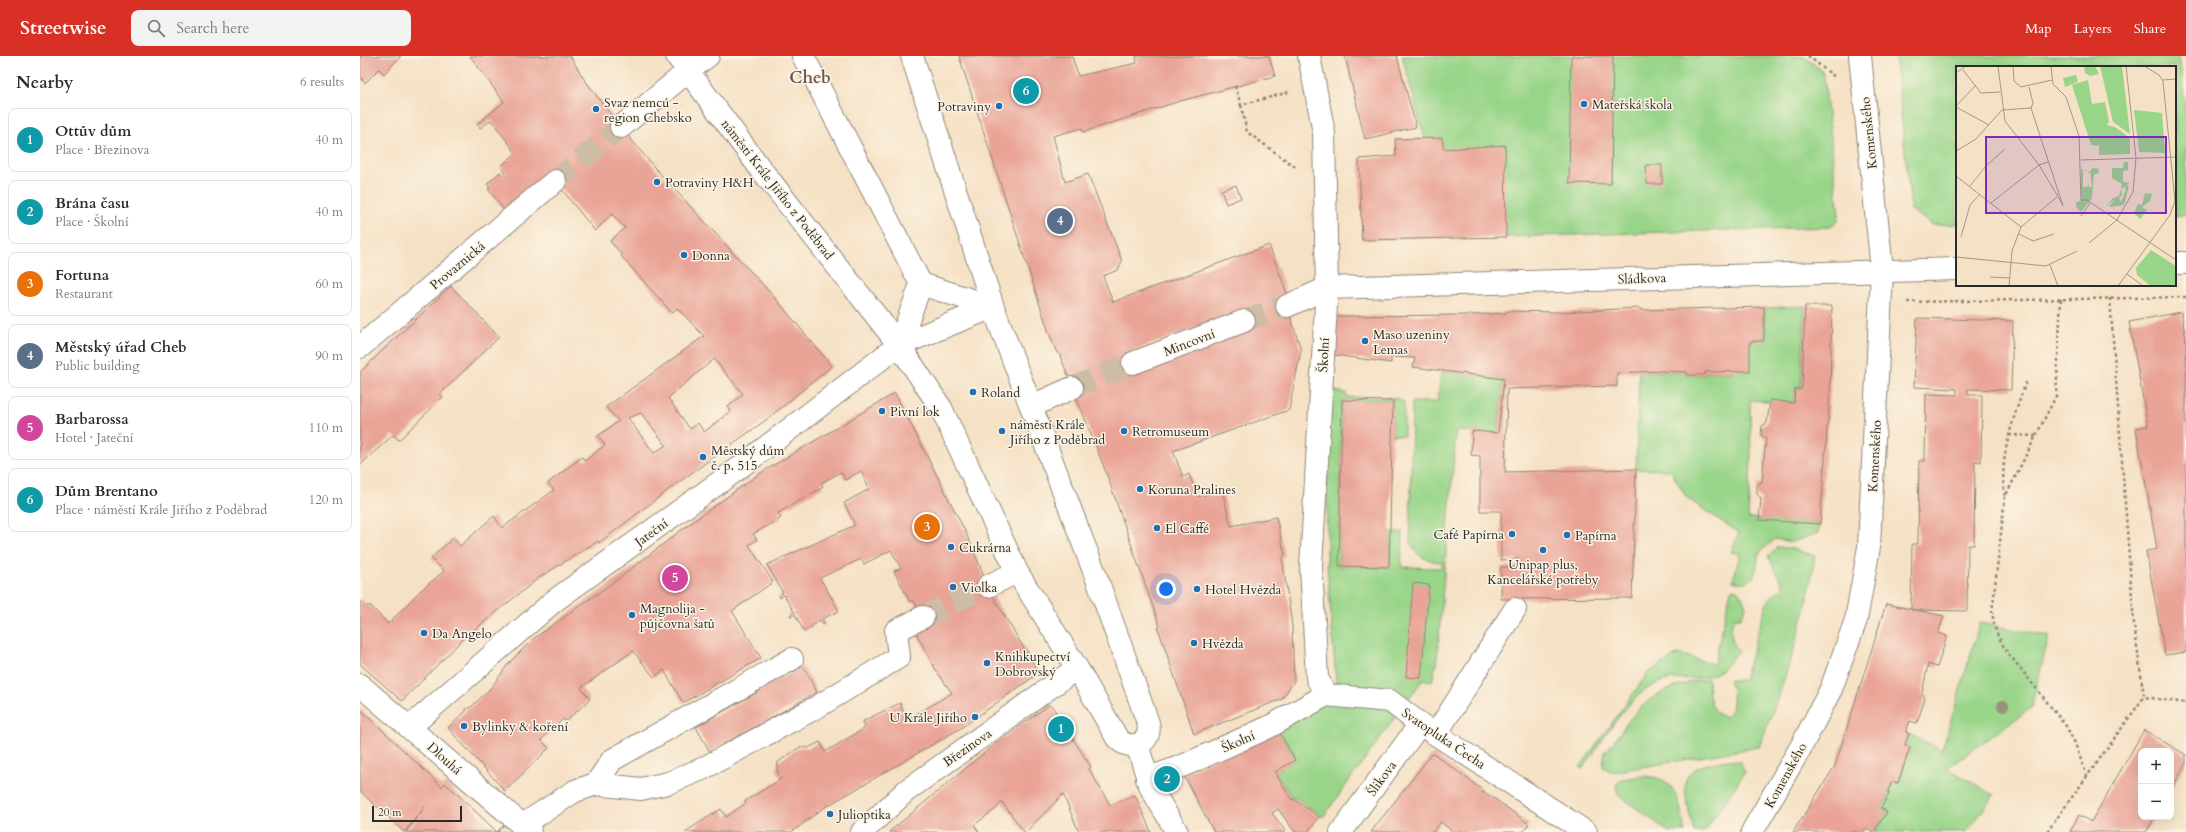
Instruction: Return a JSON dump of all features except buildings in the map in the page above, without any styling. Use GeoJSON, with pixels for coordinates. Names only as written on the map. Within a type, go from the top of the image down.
{"type":"FeatureCollection","features":[{"type":"Feature","properties":{"kind":"street"},"geometry":{"type":"LineString","coordinates":[[621,127],[682,63],[708,56]]}},
{"type":"Feature","properties":{"kind":"street"},"geometry":{"type":"LineString","coordinates":[[803,56],[921,284],[993,307]]}},
{"type":"Feature","properties":{"kind":"street"},"geometry":{"type":"LineString","coordinates":[[912,56],[993,307],[1098,579],[1148,722],[1149,728],[1146,738],[1139,751],[1147,779],[1177,832]]}},
{"type":"Feature","properties":{"kind":"street","name":"Školní"},"geometry":{"type":"LineString","coordinates":[[1147,779],[1187,764],[1269,727],[1326,695],[1317,678],[1314,656],[1311,566],[1326,288],[1324,133],[1310,56]]}},
{"type":"Feature","properties":{"kind":"street","name":"Komenského"},"geometry":{"type":"LineString","coordinates":[[1752,832],[1802,745],[1831,689],[1856,620],[1869,547],[1882,270],[1860,56]]}},
{"type":"Feature","properties":{"kind":"street","name":"náměstí Krále Jiřího z Poděbrad"},"geometry":{"type":"LineString","coordinates":[[682,63],[765,174],[899,345],[941,408],[1017,572],[1077,668],[1117,738],[1126,745],[1139,751]]}},
{"type":"Feature","properties":{"kind":"street","name":"Provaznická"},"geometry":{"type":"LineString","coordinates":[[360,347],[555,182]]}},
{"type":"Feature","properties":{"kind":"street","name":"Sládkova"},"geometry":{"type":"LineString","coordinates":[[1326,288],[1956,268]]}},
{"type":"Feature","properties":{"kind":"street"},"geometry":{"type":"LineString","coordinates":[[899,345],[921,284]]}},
{"type":"Feature","properties":{"kind":"street"},"geometry":{"type":"LineString","coordinates":[[1287,306],[1326,288]]}},
{"type":"Feature","properties":{"kind":"street"},"geometry":{"type":"LineString","coordinates":[[899,345],[993,307]]}},
{"type":"Feature","properties":{"kind":"street","name":"Mincovní"},"geometry":{"type":"LineString","coordinates":[[1133,363],[1244,321]]}},
{"type":"Feature","properties":{"kind":"street","name":"Jateční"},"geometry":{"type":"LineString","coordinates":[[410,727],[554,601],[735,471],[899,345]]}},
{"type":"Feature","properties":{"kind":"street"},"geometry":{"type":"LineString","coordinates":[[1032,406],[1072,388]]}},
{"type":"Feature","properties":{"kind":"street"},"geometry":{"type":"LineString","coordinates":[[988,586],[1017,572]]}},
{"type":"Feature","properties":{"kind":"street","name":"Šlikova"},"geometry":{"type":"LineString","coordinates":[[1341,832],[1428,729],[1514,609]]}},
{"type":"Feature","properties":{"kind":"street"},"geometry":{"type":"LineString","coordinates":[[526,829],[575,791],[596,784],[641,789],[668,783],[702,769],[817,707],[899,657],[896,631],[923,617]]}},
{"type":"Feature","properties":{"kind":"street"},"geometry":{"type":"LineString","coordinates":[[596,784],[612,760],[792,659]]}},
{"type":"Feature","properties":{"kind":"street","name":"Březinova"},"geometry":{"type":"LineString","coordinates":[[862,832],[906,791],[1077,668]]}},
{"type":"Feature","properties":{"kind":"street","name":"Dlouhá"},"geometry":{"type":"LineString","coordinates":[[360,685],[526,829]]}},
{"type":"Feature","properties":{"kind":"street","name":"Svatopluka Čecha"},"geometry":{"type":"LineString","coordinates":[[1326,695],[1390,701],[1428,729],[1586,832]]}},
{"type":"Feature","properties":{"kind":"path"},"geometry":{"type":"LineString","coordinates":[[1235,86],[1247,132],[1308,176],[1325,178]]}},
{"type":"Feature","properties":{"kind":"path"},"geometry":{"type":"LineString","coordinates":[[1241,105],[1315,86]]}},
{"type":"Feature","properties":{"kind":"path"},"geometry":{"type":"LineString","coordinates":[[1881,302],[2186,297]]}},
{"type":"Feature","properties":{"kind":"path"},"geometry":{"type":"LineString","coordinates":[[2047,832],[2144,697],[2134,625],[2110,298]]}},
{"type":"Feature","properties":{"kind":"path"},"geometry":{"type":"LineString","coordinates":[[2005,497],[2056,396],[2061,299]]}},
{"type":"Feature","properties":{"kind":"path"},"geometry":{"type":"LineString","coordinates":[[2026,382],[2009,435],[2003,488],[2005,497],[1992,613],[1996,632],[2005,649],[2066,726],[2074,741],[2087,776]]}},
{"type":"Feature","properties":{"kind":"path"},"geometry":{"type":"LineString","coordinates":[[2009,435],[2036,436]]}},
{"type":"Feature","properties":{"kind":"path"},"geometry":{"type":"LineString","coordinates":[[2144,697],[2186,703]]}},
{"type":"Feature","properties":{"kind":"green space"},"geometry":{"type":"Polygon","coordinates":[[[1402,56],[1804,56],[1821,70],[1824,76],[1839,215],[1838,221],[1829,227],[1506,237],[1444,149],[1425,139],[1402,56]]]}},
{"type":"Feature","properties":{"kind":"green space"},"geometry":{"type":"Polygon","coordinates":[[[1895,56],[2179,56],[2186,115],[2186,215],[2176,217],[2176,66],[1956,66],[1956,224],[1933,225],[1911,210],[1895,56]]]}},
{"type":"Feature","properties":{"kind":"green space"},"geometry":{"type":"Polygon","coordinates":[[[1805,306],[1801,389],[1795,389],[1794,403],[1750,400],[1751,459],[1748,518],[1820,524],[1818,533],[1792,542],[1775,539],[1759,553],[1756,571],[1751,579],[1747,582],[1733,581],[1740,554],[1731,552],[1739,533],[1687,498],[1670,470],[1636,469],[1639,372],[1687,372],[1687,375],[1705,375],[1705,372],[1732,372],[1750,341],[1764,340],[1764,308],[1805,306]]]}},
{"type":"Feature","properties":{"kind":"green space"},"geometry":{"type":"Polygon","coordinates":[[[1327,354],[1330,390],[1346,393],[1347,397],[1395,398],[1404,402],[1404,436],[1392,435],[1392,401],[1342,400],[1339,566],[1389,567],[1390,532],[1403,532],[1401,567],[1442,568],[1442,562],[1426,559],[1418,554],[1410,540],[1412,402],[1437,402],[1442,371],[1504,379],[1498,433],[1456,431],[1437,660],[1432,682],[1423,679],[1323,817],[1295,797],[1293,799],[1275,772],[1295,760],[1277,729],[1327,696],[1336,682],[1327,563],[1327,354]]]}},
{"type":"Feature","properties":{"kind":"green space"},"geometry":{"type":"Polygon","coordinates":[[[1777,547],[1793,549],[1815,556],[1806,605],[1793,653],[1777,701],[1759,747],[1612,772],[1603,767],[1605,750],[1607,751],[1640,708],[1660,693],[1689,683],[1688,682],[1708,679],[1709,697],[1713,707],[1720,715],[1725,717],[1731,713],[1733,690],[1729,680],[1744,680],[1766,605],[1771,597],[1784,587],[1768,556],[1777,547]]]}},
{"type":"Feature","properties":{"kind":"green space"},"geometry":{"type":"Polygon","coordinates":[[[1734,589],[1740,592],[1746,606],[1741,618],[1735,618],[1733,622],[1731,635],[1736,648],[1739,651],[1728,664],[1714,675],[1699,678],[1668,680],[1649,688],[1627,707],[1607,733],[1583,769],[1580,767],[1648,673],[1678,654],[1714,664],[1731,590],[1734,589]]]}},
{"type":"Feature","properties":{"kind":"green space"},"geometry":{"type":"Polygon","coordinates":[[[1980,623],[2049,636],[2031,708],[1947,768],[1994,795],[1967,832],[1874,832],[1887,812],[1881,808],[1889,794],[1888,791],[1893,782],[1898,783],[1910,748],[1905,745],[1909,734],[1942,750],[1980,623]]]}},
{"type":"Feature","properties":{"kind":"green space"},"geometry":{"type":"Polygon","coordinates":[[[1729,760],[1740,762],[1745,772],[1704,832],[1694,832],[1685,791],[1686,781],[1689,774],[1697,768],[1710,763],[1729,760]]]}},
{"type":"Feature","properties":{"kind":"green space"},"geometry":{"type":"Polygon","coordinates":[[[1644,776],[1660,779],[1672,788],[1676,794],[1681,810],[1685,832],[1669,832],[1618,795],[1616,785],[1621,779],[1644,776]]]}},
{"type":"Feature","properties":{"kind":"tunnel"},"geometry":{"type":"LineString","coordinates":[[555,181],[621,127]]}},
{"type":"Feature","properties":{"kind":"tunnel"},"geometry":{"type":"LineString","coordinates":[[1244,321],[1287,306]]}},
{"type":"Feature","properties":{"kind":"tunnel"},"geometry":{"type":"LineString","coordinates":[[1072,388],[1133,363]]}},
{"type":"Feature","properties":{"kind":"tunnel"},"geometry":{"type":"LineString","coordinates":[[923,617],[988,586]]}},
{"type":"Feature","properties":{"kind":"place","name":"Dům Brentano"},"geometry":{"type":"Point","coordinates":[1026,91]}},
{"type":"Feature","properties":{"kind":"place","name":"Mateřská škola"},"geometry":{"type":"Point","coordinates":[1584,104]}},
{"type":"Feature","properties":{"kind":"place","name":"Potraviny"},"geometry":{"type":"Point","coordinates":[999,106]}},
{"type":"Feature","properties":{"kind":"place","name":"Svaz nemcú - region Chebsko"},"geometry":{"type":"Point","coordinates":[596,109]}},
{"type":"Feature","properties":{"kind":"place","name":"Potraviny H&H"},"geometry":{"type":"Point","coordinates":[657,182]}},
{"type":"Feature","properties":{"kind":"place","name":"Městský úřad Cheb"},"geometry":{"type":"Point","coordinates":[1060,221]}},
{"type":"Feature","properties":{"kind":"place","name":"Donna"},"geometry":{"type":"Point","coordinates":[684,255]}},
{"type":"Feature","properties":{"kind":"place","name":"Maso uzeniny Lemas"},"geometry":{"type":"Point","coordinates":[1365,341]}},
{"type":"Feature","properties":{"kind":"place","name":"Roland"},"geometry":{"type":"Point","coordinates":[973,392]}},
{"type":"Feature","properties":{"kind":"place","name":"Pivní lok"},"geometry":{"type":"Point","coordinates":[882,411]}},
{"type":"Feature","properties":{"kind":"place","name":"náměstí Krále Jiřího z Poděbrad"},"geometry":{"type":"Point","coordinates":[1002,431]}},
{"type":"Feature","properties":{"kind":"place","name":"Retromuseum"},"geometry":{"type":"Point","coordinates":[1124,431]}},
{"type":"Feature","properties":{"kind":"place","name":"Městský dúm č. p. 515"},"geometry":{"type":"Point","coordinates":[703,457]}},
{"type":"Feature","properties":{"kind":"place","name":"Koruna Pralines"},"geometry":{"type":"Point","coordinates":[1140,489]}},
{"type":"Feature","properties":{"kind":"place","name":"Fortuna"},"geometry":{"type":"Point","coordinates":[927,527]}},
{"type":"Feature","properties":{"kind":"place","name":"El Caffé"},"geometry":{"type":"Point","coordinates":[1157,528]}},
{"type":"Feature","properties":{"kind":"place","name":"Café Papírna"},"geometry":{"type":"Point","coordinates":[1512,534]}},
{"type":"Feature","properties":{"kind":"place","name":"Papírna"},"geometry":{"type":"Point","coordinates":[1567,535]}},
{"type":"Feature","properties":{"kind":"place","name":"Cukrárna"},"geometry":{"type":"Point","coordinates":[951,547]}},
{"type":"Feature","properties":{"kind":"place","name":"Unipap plus, Kancelářské potřeby"},"geometry":{"type":"Point","coordinates":[1543,550]}},
{"type":"Feature","properties":{"kind":"place","name":"Barbarossa"},"geometry":{"type":"Point","coordinates":[675,578]}},
{"type":"Feature","properties":{"kind":"place","name":"Violka"},"geometry":{"type":"Point","coordinates":[953,587]}},
{"type":"Feature","properties":{"kind":"place","name":"Hotel Hvězda"},"geometry":{"type":"Point","coordinates":[1197,589]}},
{"type":"Feature","properties":{"kind":"place","name":"Magnolija - půjčovna šatů"},"geometry":{"type":"Point","coordinates":[632,615]}},
{"type":"Feature","properties":{"kind":"place","name":"Da Angelo"},"geometry":{"type":"Point","coordinates":[424,633]}},
{"type":"Feature","properties":{"kind":"place","name":"Hvězda"},"geometry":{"type":"Point","coordinates":[1194,643]}},
{"type":"Feature","properties":{"kind":"place","name":"Knihkupectví Dobrovský"},"geometry":{"type":"Point","coordinates":[987,663]}},
{"type":"Feature","properties":{"kind":"place","name":"U Krále Jiřího"},"geometry":{"type":"Point","coordinates":[975,717]}},
{"type":"Feature","properties":{"kind":"place","name":"Bylinky & koření"},"geometry":{"type":"Point","coordinates":[464,726]}},
{"type":"Feature","properties":{"kind":"place","name":"Ottův dům"},"geometry":{"type":"Point","coordinates":[1061,729]}},
{"type":"Feature","properties":{"kind":"place","name":"Brána času"},"geometry":{"type":"Point","coordinates":[1167,779]}},
{"type":"Feature","properties":{"kind":"place","name":"Julioptika"},"geometry":{"type":"Point","coordinates":[830,814]}},
{"type":"Feature","properties":{"kind":"district","name":"Cheb"},"geometry":{"type":"Point","coordinates":[810,77]}}]}
